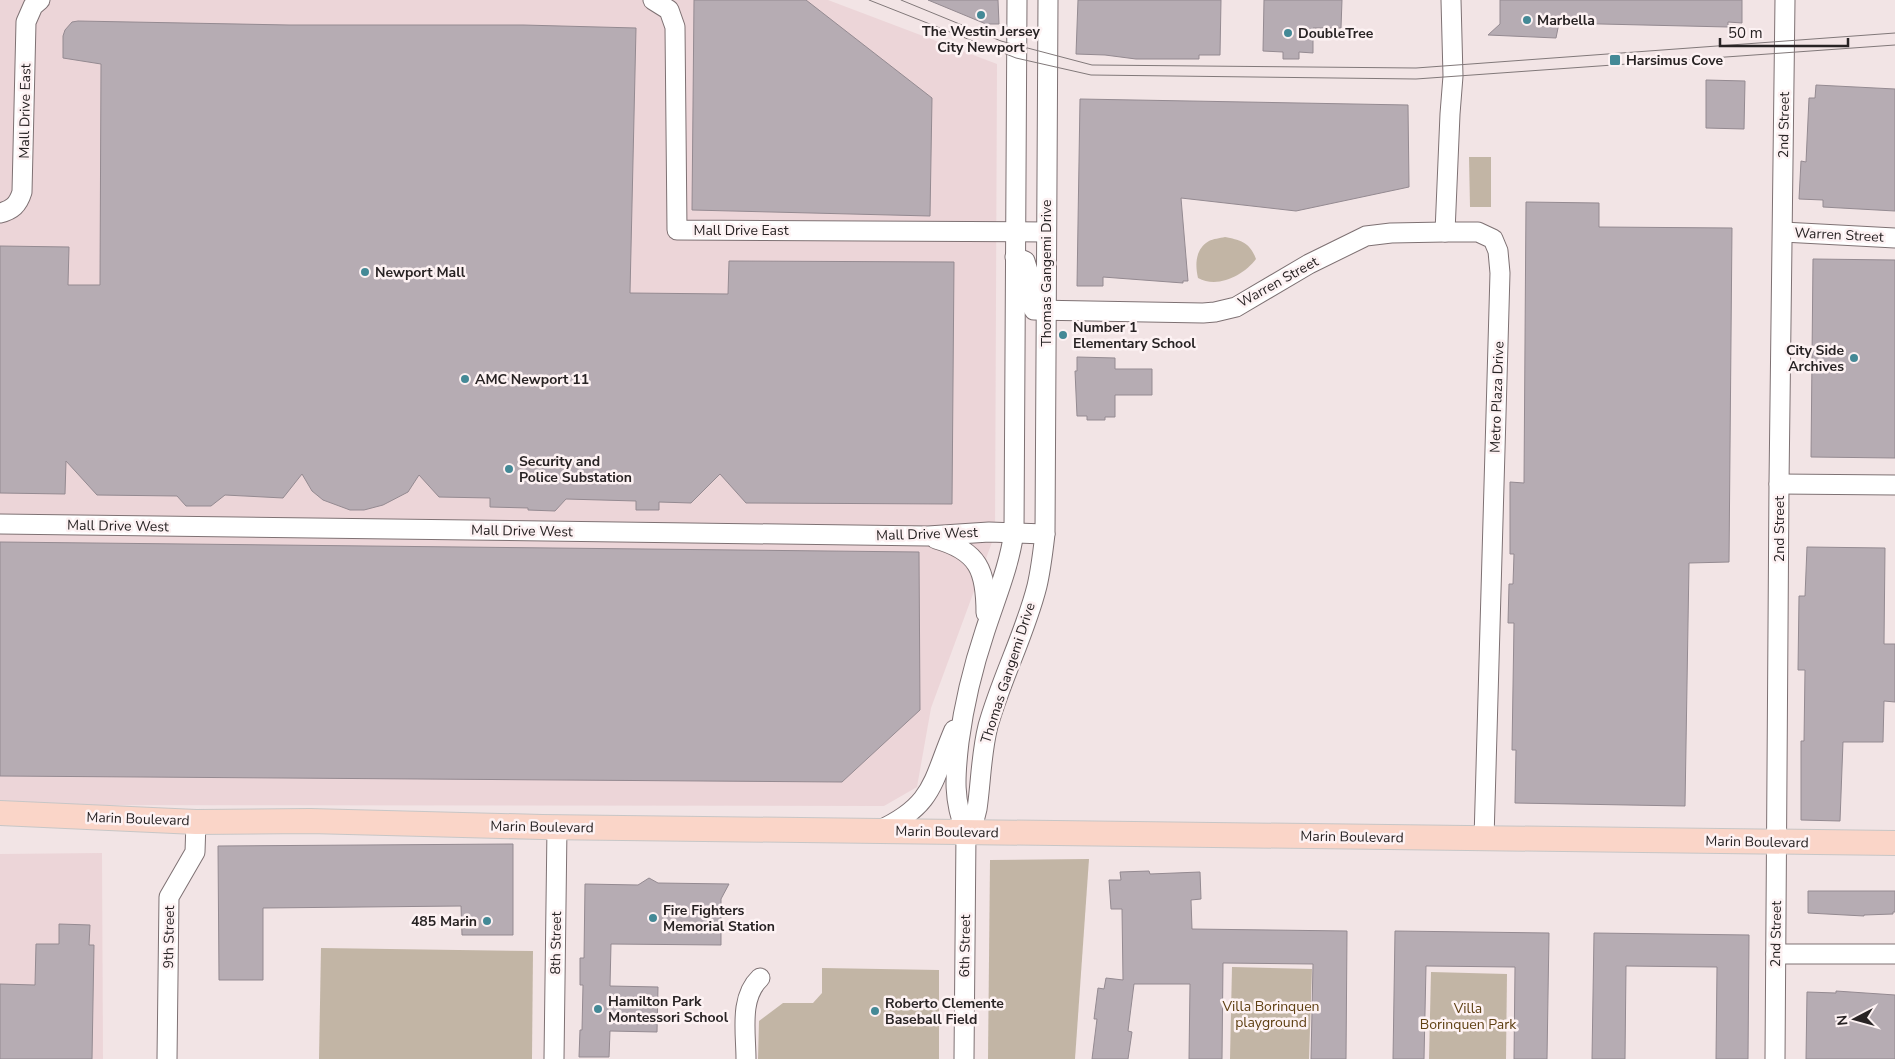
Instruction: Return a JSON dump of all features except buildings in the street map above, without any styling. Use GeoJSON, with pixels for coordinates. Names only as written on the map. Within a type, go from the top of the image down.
{"type":"FeatureCollection","features":[{"type":"Feature","properties":{"kind":"main road","name":"Marin Boulevard"},"geometry":{"type":"LineString","coordinates":[[0,813],[196,822],[310,821],[557,827],[1895,843]]}},
{"type":"Feature","properties":{"kind":"street","name":"Mall Drive East"},"geometry":{"type":"LineString","coordinates":[[0,213],[9,211],[15,206],[22,192],[26,22],[33,6],[40,0]]}},
{"type":"Feature","properties":{"kind":"street","name":"Mall Drive East"},"geometry":{"type":"LineString","coordinates":[[653,0],[669,10],[675,27],[676,230],[1046,232]]}},
{"type":"Feature","properties":{"kind":"street","name":"Thomas Gangemi Drive"},"geometry":{"type":"LineString","coordinates":[[966,832],[957,806],[955,786],[963,711],[985,632],[1004,579],[1011,554],[1014,532],[1017,0]]}},
{"type":"Feature","properties":{"kind":"street","name":"Thomas Gangemi Drive"},"geometry":{"type":"LineString","coordinates":[[966,832],[977,809],[982,759],[988,728],[1036,588],[1043,557],[1045,534],[1048,0]]}},
{"type":"Feature","properties":{"kind":"street"},"geometry":{"type":"LineString","coordinates":[[1445,232],[1453,76],[1451,0]]}},
{"type":"Feature","properties":{"kind":"street","name":"2nd Street"},"geometry":{"type":"LineString","coordinates":[[1775,1059],[1785,0]]}},
{"type":"Feature","properties":{"kind":"street","name":"Warren Street"},"geometry":{"type":"LineString","coordinates":[[1045,311],[1215,312],[1236,307],[1309,264],[1366,236],[1391,233],[1445,232]]}},
{"type":"Feature","properties":{"kind":"street","name":"Metro Plaza Drive"},"geometry":{"type":"LineString","coordinates":[[1445,232],[1478,232],[1493,239],[1498,251],[1500,273],[1484,839]]}},
{"type":"Feature","properties":{"kind":"street","name":"Warren Street"},"geometry":{"type":"LineString","coordinates":[[1783,232],[1895,238]]}},
{"type":"Feature","properties":{"kind":"street"},"geometry":{"type":"LineString","coordinates":[[1015,257],[1025,261],[1030,277],[1030,303],[1034,310],[1045,311]]}},
{"type":"Feature","properties":{"kind":"street"},"geometry":{"type":"LineString","coordinates":[[1779,484],[1895,485]]}},
{"type":"Feature","properties":{"kind":"street","name":"Mall Drive West"},"geometry":{"type":"LineString","coordinates":[[0,524],[928,536],[1014,532],[1045,534]]}},
{"type":"Feature","properties":{"kind":"street"},"geometry":{"type":"LineString","coordinates":[[928,536],[962,548],[980,569],[986,586],[985,632]]}},
{"type":"Feature","properties":{"kind":"street"},"geometry":{"type":"LineString","coordinates":[[877,831],[901,819],[927,796],[963,711]]}},
{"type":"Feature","properties":{"kind":"street","name":"9th Street"},"geometry":{"type":"LineString","coordinates":[[166,1059],[169,897],[195,852],[196,822]]}},
{"type":"Feature","properties":{"kind":"street","name":"8th Street"},"geometry":{"type":"LineString","coordinates":[[554,1059],[557,827]]}},
{"type":"Feature","properties":{"kind":"street","name":"6th Street"},"geometry":{"type":"LineString","coordinates":[[964,1059],[966,832]]}},
{"type":"Feature","properties":{"kind":"street"},"geometry":{"type":"LineString","coordinates":[[1776,954],[1895,954]]}},
{"type":"Feature","properties":{"kind":"street"},"geometry":{"type":"LineString","coordinates":[[746,1059],[746,1000],[751,988],[760,978]]}},
{"type":"Feature","properties":{"kind":"shaded area"},"geometry":{"type":"Polygon","coordinates":[[[0,0],[828,0],[997,64],[995,534],[931,708],[917,787],[884,806],[0,805],[0,0]]]}},
{"type":"Feature","properties":{"kind":"shaded area"},"geometry":{"type":"Polygon","coordinates":[[[102,853],[103,1059],[0,1059],[0,854],[102,853]]]}},
{"type":"Feature","properties":{"kind":"green space"},"geometry":{"type":"Polygon","coordinates":[[[1469,157],[1491,157],[1491,207],[1470,207],[1469,157]]]}},
{"type":"Feature","properties":{"kind":"green space"},"geometry":{"type":"Polygon","coordinates":[[[1225,237],[1248,245],[1256,259],[1245,270],[1230,279],[1214,282],[1198,278],[1196,263],[1201,248],[1209,241],[1225,237]]]}},
{"type":"Feature","properties":{"kind":"green space"},"geometry":{"type":"Polygon","coordinates":[[[1089,859],[1075,1059],[988,1059],[990,860],[1089,859]]]}},
{"type":"Feature","properties":{"kind":"green space"},"geometry":{"type":"Polygon","coordinates":[[[321,948],[533,951],[532,1059],[319,1059],[321,948]]]}},
{"type":"Feature","properties":{"kind":"green space","name":"Villa Borinquen playground"},"geometry":{"type":"Polygon","coordinates":[[[1232,967],[1312,969],[1309,1059],[1230,1059],[1232,967]]]}},
{"type":"Feature","properties":{"kind":"green space","name":"Roberto Clemente Baseball Field"},"geometry":{"type":"Polygon","coordinates":[[[822,968],[939,970],[939,1059],[758,1059],[759,1021],[783,1003],[813,1003],[822,993],[822,968]]]}},
{"type":"Feature","properties":{"kind":"green space","name":"Villa Borinquen Park"},"geometry":{"type":"Polygon","coordinates":[[[1431,972],[1507,974],[1506,1059],[1429,1059],[1431,972]]]}},
{"type":"Feature","properties":{"kind":"tram line"},"geometry":{"type":"LineString","coordinates":[[869,0],[1016,58],[1091,75],[1416,79],[1895,45]]}},
{"type":"Feature","properties":{"kind":"tram line"},"geometry":{"type":"LineString","coordinates":[[901,0],[1001,41],[1092,65],[1416,68],[1895,33]]}},
{"type":"Feature","properties":{"kind":"place","name":"The Westin Jersey City Newport"},"geometry":{"type":"Point","coordinates":[981,15]}},
{"type":"Feature","properties":{"kind":"place","name":"Marbella"},"geometry":{"type":"Point","coordinates":[1527,20]}},
{"type":"Feature","properties":{"kind":"place","name":"DoubleTree"},"geometry":{"type":"Point","coordinates":[1288,33]}},
{"type":"Feature","properties":{"kind":"place","name":"Harsimus Cove"},"geometry":{"type":"Point","coordinates":[1615,60]}},
{"type":"Feature","properties":{"kind":"place","name":"Newport Mall"},"geometry":{"type":"Point","coordinates":[365,272]}},
{"type":"Feature","properties":{"kind":"place","name":"Number 1 Elementary School"},"geometry":{"type":"Point","coordinates":[1063,335]}},
{"type":"Feature","properties":{"kind":"place","name":"City Side Archives"},"geometry":{"type":"Point","coordinates":[1854,358]}},
{"type":"Feature","properties":{"kind":"place","name":"AMC Newport 11"},"geometry":{"type":"Point","coordinates":[465,379]}},
{"type":"Feature","properties":{"kind":"place","name":"Security and Police Substation"},"geometry":{"type":"Point","coordinates":[509,469]}},
{"type":"Feature","properties":{"kind":"place","name":"Fire Fighters Memorial Station"},"geometry":{"type":"Point","coordinates":[653,918]}},
{"type":"Feature","properties":{"kind":"place","name":"485 Marin"},"geometry":{"type":"Point","coordinates":[487,921]}},
{"type":"Feature","properties":{"kind":"place","name":"Hamilton Park Montessori School"},"geometry":{"type":"Point","coordinates":[598,1009]}},
{"type":"Feature","properties":{"kind":"place","name":"Roberto Clemente Baseball Field"},"geometry":{"type":"Point","coordinates":[875,1011]}}]}
